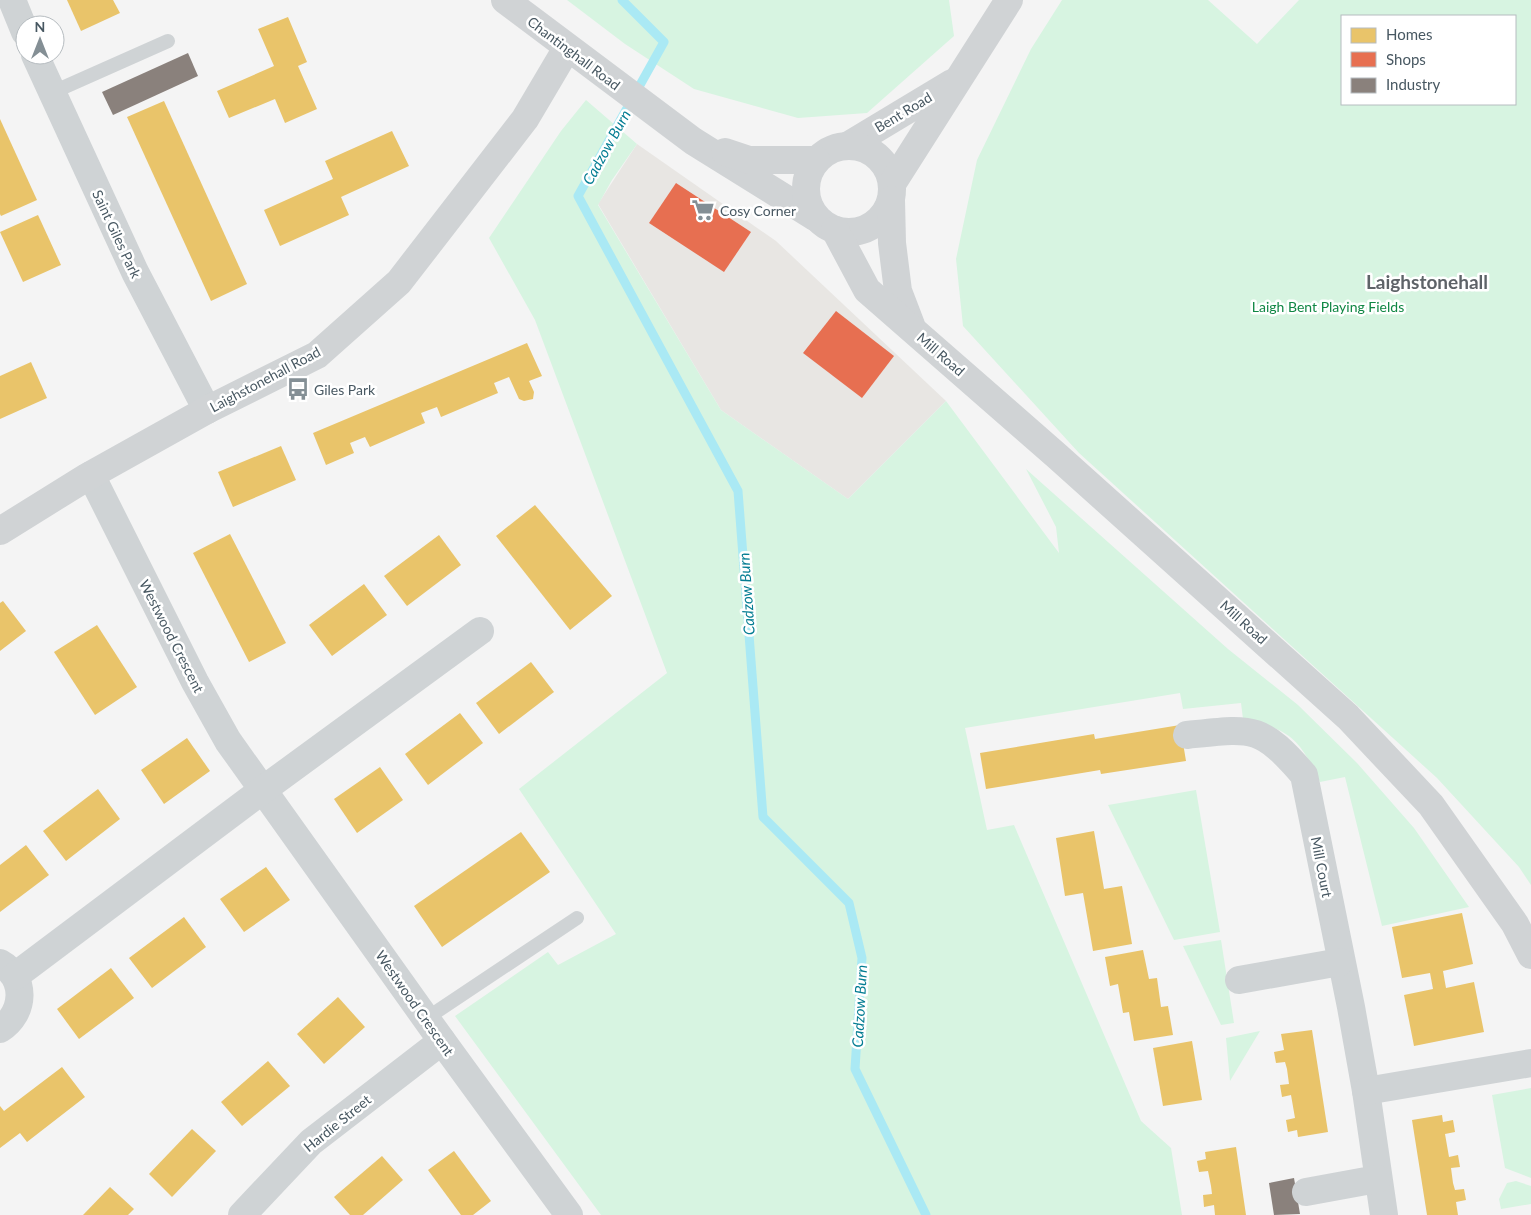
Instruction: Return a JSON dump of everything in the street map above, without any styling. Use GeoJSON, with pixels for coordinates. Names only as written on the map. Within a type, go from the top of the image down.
{"type":"FeatureCollection","features":[{"type":"Feature","properties":{"kind":"main road","name":"Chantinghall Road"},"geometry":{"type":"LineString","coordinates":[[504,0],[692,141],[825,224]]}},
{"type":"Feature","properties":{"kind":"main road","name":"Bent Road"},"geometry":{"type":"LineString","coordinates":[[892,192],[958,80],[1009,0]]}},
{"type":"Feature","properties":{"kind":"main road","name":"Laighstonehall Road"},"geometry":{"type":"LineString","coordinates":[[0,531],[91,476],[207,410],[317,355],[399,282],[525,119],[567,48]]}},
{"type":"Feature","properties":{"kind":"main road","name":"Bent Road"},"geometry":{"type":"LineString","coordinates":[[849,145],[958,80]]}},
{"type":"Feature","properties":{"kind":"main road","name":"Chantinghall Road"},"geometry":{"type":"LineString","coordinates":[[692,141],[749,160],[816,160]]}},
{"type":"Feature","properties":{"kind":"main road"},"geometry":{"type":"LineString","coordinates":[[849,145],[864,147],[878,156],[888,168],[892,192],[885,213],[876,223],[863,230],[849,232],[825,224],[806,198],[806,178],[816,160],[831,148],[849,145]]}},
{"type":"Feature","properties":{"kind":"main road","name":"Mill Road"},"geometry":{"type":"LineString","coordinates":[[892,192],[892,243],[898,291],[913,329]]}},
{"type":"Feature","properties":{"kind":"main road","name":"Mill Road"},"geometry":{"type":"LineString","coordinates":[[825,224],[867,290],[1216,596],[1348,717],[1431,804],[1515,924],[1531,955]]}},
{"type":"Feature","properties":{"kind":"street"},"geometry":{"type":"LineString","coordinates":[[12,0],[18,15]]}},
{"type":"Feature","properties":{"kind":"street","name":"Saint Giles Park"},"geometry":{"type":"LineString","coordinates":[[39,65],[135,272],[207,410]]}},
{"type":"Feature","properties":{"kind":"street","name":"Westwood Crescent"},"geometry":{"type":"LineString","coordinates":[[91,476],[195,682],[228,741],[569,1215]]}},
{"type":"Feature","properties":{"kind":"street"},"geometry":{"type":"LineString","coordinates":[[0,1029],[8,1024],[16,1013],[20,1001],[20,988],[7,969],[264,789],[480,631]]}},
{"type":"Feature","properties":{"kind":"street","name":"Mill Court"},"geometry":{"type":"LineString","coordinates":[[1187,735],[1240,729],[1265,736],[1284,752],[1304,775],[1366,1091],[1377,1179],[1384,1215]]}},
{"type":"Feature","properties":{"kind":"street"},"geometry":{"type":"LineString","coordinates":[[1239,980],[1340,962]]}},
{"type":"Feature","properties":{"kind":"street","name":"Hardie Street"},"geometry":{"type":"LineString","coordinates":[[242,1215],[311,1142],[442,1041]]}},
{"type":"Feature","properties":{"kind":"street"},"geometry":{"type":"LineString","coordinates":[[1366,1091],[1531,1063]]}},
{"type":"Feature","properties":{"kind":"street"},"geometry":{"type":"LineString","coordinates":[[1306,1192],[1377,1179]]}},
{"type":"Feature","properties":{"kind":"lane"},"geometry":{"type":"LineString","coordinates":[[51,93],[168,42]]}},
{"type":"Feature","properties":{"kind":"lane"},"geometry":{"type":"LineString","coordinates":[[427,1018],[577,918]]}},
{"type":"Feature","properties":{"kind":"shaded area"},"geometry":{"type":"Polygon","coordinates":[[[637,144],[776,241],[946,401],[848,499],[721,410],[598,204],[637,144]]]}},
{"type":"Feature","properties":{"kind":"green space"},"geometry":{"type":"Polygon","coordinates":[[[567,0],[949,0],[954,36],[867,113],[798,118],[694,89],[625,44],[567,0]]]}},
{"type":"Feature","properties":{"kind":"green space","name":"Laigh Bent Playing Fields"},"geometry":{"type":"Polygon","coordinates":[[[1062,0],[1208,0],[1257,44],[1299,0],[1531,0],[1531,885],[1519,867],[1437,778],[1079,453],[963,326],[956,259],[977,160],[1031,49],[1062,0]]]}},
{"type":"Feature","properties":{"kind":"green space"},"geometry":{"type":"Polygon","coordinates":[[[586,100],[637,144],[612,180],[598,205],[721,410],[848,499],[946,401],[1059,553],[1056,527],[1026,469],[1228,649],[1298,705],[1357,763],[1414,828],[1469,907],[1382,926],[1345,777],[1320,782],[1306,755],[1292,738],[1272,727],[1243,719],[1241,703],[1183,709],[1180,693],[965,728],[987,830],[1014,825],[1141,1121],[1171,1148],[1182,1215],[601,1215],[455,1016],[548,952],[558,965],[616,934],[519,789],[667,673],[535,320],[489,238],[561,131],[586,100]]]}},
{"type":"Feature","properties":{"kind":"green space"},"geometry":{"type":"Polygon","coordinates":[[[1196,790],[1220,932],[1174,940],[1108,805],[1196,790]]]}},
{"type":"Feature","properties":{"kind":"green space"},"geometry":{"type":"Polygon","coordinates":[[[1221,940],[1234,1023],[1221,1025],[1183,946],[1221,940]]]}},
{"type":"Feature","properties":{"kind":"green space"},"geometry":{"type":"Polygon","coordinates":[[[1260,1031],[1230,1081],[1226,1038],[1260,1031]]]}},
{"type":"Feature","properties":{"kind":"green space"},"geometry":{"type":"Polygon","coordinates":[[[1531,1088],[1531,1178],[1505,1168],[1492,1095],[1531,1088]]]}},
{"type":"Feature","properties":{"kind":"green space"},"geometry":{"type":"Polygon","coordinates":[[[1516,1181],[1531,1186],[1531,1204],[1501,1209],[1499,1199],[1507,1183],[1516,1181]]]}},
{"type":"Feature","properties":{"kind":"building: Homes"},"geometry":{"type":"Polygon","coordinates":[[[67,0],[113,0],[120,13],[81,31],[67,0]]]}},
{"type":"Feature","properties":{"kind":"building: Homes"},"geometry":{"type":"Polygon","coordinates":[[[288,17],[307,62],[298,66],[317,109],[285,123],[275,99],[229,118],[217,91],[274,66],[258,29],[288,17]]]}},
{"type":"Feature","properties":{"kind":"building: Homes"},"geometry":{"type":"Polygon","coordinates":[[[164,101],[247,284],[211,301],[127,117],[164,101]]]}},
{"type":"Feature","properties":{"kind":"building: Homes"},"geometry":{"type":"Polygon","coordinates":[[[0,119],[37,200],[1,216],[0,214],[0,119]]]}},
{"type":"Feature","properties":{"kind":"building: Homes"},"geometry":{"type":"Polygon","coordinates":[[[392,131],[409,166],[341,197],[349,215],[280,246],[264,210],[333,179],[325,161],[392,131]]]}},
{"type":"Feature","properties":{"kind":"building: Homes"},"geometry":{"type":"Polygon","coordinates":[[[38,215],[61,265],[23,282],[0,232],[38,215]]]}},
{"type":"Feature","properties":{"kind":"building: Homes"},"geometry":{"type":"Polygon","coordinates":[[[527,343],[542,376],[529,381],[534,392],[533,399],[524,401],[519,399],[509,377],[494,383],[498,393],[441,417],[437,407],[421,413],[425,423],[370,447],[365,437],[350,443],[354,453],[326,465],[313,433],[527,343]]]}},
{"type":"Feature","properties":{"kind":"building: Homes"},"geometry":{"type":"Polygon","coordinates":[[[31,362],[47,398],[0,419],[0,376],[31,362]]]}},
{"type":"Feature","properties":{"kind":"building: Homes"},"geometry":{"type":"Polygon","coordinates":[[[281,446],[296,480],[233,507],[218,472],[281,446]]]}},
{"type":"Feature","properties":{"kind":"building: Homes"},"geometry":{"type":"Polygon","coordinates":[[[535,505],[612,596],[570,630],[496,536],[535,505]]]}},
{"type":"Feature","properties":{"kind":"building: Homes"},"geometry":{"type":"Polygon","coordinates":[[[230,534],[286,643],[249,662],[193,553],[230,534]]]}},
{"type":"Feature","properties":{"kind":"building: Homes"},"geometry":{"type":"Polygon","coordinates":[[[439,535],[461,565],[407,606],[384,576],[439,535]]]}},
{"type":"Feature","properties":{"kind":"building: Homes"},"geometry":{"type":"Polygon","coordinates":[[[364,584],[387,615],[332,656],[309,625],[364,584]]]}},
{"type":"Feature","properties":{"kind":"building: Homes"},"geometry":{"type":"Polygon","coordinates":[[[3,601],[26,631],[0,651],[0,603],[3,601]]]}},
{"type":"Feature","properties":{"kind":"building: Homes"},"geometry":{"type":"Polygon","coordinates":[[[97,625],[137,687],[95,715],[54,652],[97,625]]]}},
{"type":"Feature","properties":{"kind":"building: Homes"},"geometry":{"type":"Polygon","coordinates":[[[531,662],[554,692],[499,734],[476,703],[531,662]]]}},
{"type":"Feature","properties":{"kind":"building: Homes"},"geometry":{"type":"Polygon","coordinates":[[[460,713],[483,743],[428,785],[405,754],[460,713]]]}},
{"type":"Feature","properties":{"kind":"building: Homes"},"geometry":{"type":"Polygon","coordinates":[[[1180,725],[1186,761],[1101,774],[1100,770],[986,789],[980,753],[1094,734],[1095,739],[1180,725]]]}},
{"type":"Feature","properties":{"kind":"building: Homes"},"geometry":{"type":"Polygon","coordinates":[[[187,738],[210,771],[164,804],[141,770],[187,738]]]}},
{"type":"Feature","properties":{"kind":"building: Homes"},"geometry":{"type":"Polygon","coordinates":[[[380,767],[403,800],[357,833],[334,799],[380,767]]]}},
{"type":"Feature","properties":{"kind":"building: Homes"},"geometry":{"type":"Polygon","coordinates":[[[98,789],[120,819],[66,861],[43,831],[98,789]]]}},
{"type":"Feature","properties":{"kind":"building: Homes"},"geometry":{"type":"Polygon","coordinates":[[[1094,831],[1104,889],[1122,886],[1132,944],[1093,951],[1083,893],[1065,896],[1056,838],[1094,831]]]}},
{"type":"Feature","properties":{"kind":"building: Homes"},"geometry":{"type":"Polygon","coordinates":[[[521,832],[550,872],[442,947],[414,906],[521,832]]]}},
{"type":"Feature","properties":{"kind":"building: Homes"},"geometry":{"type":"Polygon","coordinates":[[[26,845],[49,875],[0,912],[0,865],[26,845]]]}},
{"type":"Feature","properties":{"kind":"building: Homes"},"geometry":{"type":"Polygon","coordinates":[[[266,867],[290,900],[244,932],[220,899],[266,867]]]}},
{"type":"Feature","properties":{"kind":"building: Homes"},"geometry":{"type":"Polygon","coordinates":[[[1462,913],[1473,964],[1443,971],[1446,988],[1474,982],[1484,1032],[1414,1046],[1404,995],[1433,989],[1430,973],[1402,978],[1392,927],[1462,913]]]}},
{"type":"Feature","properties":{"kind":"building: Homes"},"geometry":{"type":"Polygon","coordinates":[[[184,917],[206,947],[152,988],[129,958],[184,917]]]}},
{"type":"Feature","properties":{"kind":"building: Homes"},"geometry":{"type":"Polygon","coordinates":[[[1143,950],[1149,979],[1157,978],[1161,1007],[1168,1006],[1173,1035],[1134,1041],[1129,1012],[1123,1013],[1118,984],[1110,986],[1105,957],[1143,950]]]}},
{"type":"Feature","properties":{"kind":"building: Homes"},"geometry":{"type":"Polygon","coordinates":[[[111,968],[134,998],[79,1039],[57,1009],[111,968]]]}},
{"type":"Feature","properties":{"kind":"building: Homes"},"geometry":{"type":"Polygon","coordinates":[[[338,997],[365,1027],[324,1064],[297,1034],[338,997]]]}},
{"type":"Feature","properties":{"kind":"building: Homes"},"geometry":{"type":"Polygon","coordinates":[[[1312,1030],[1328,1132],[1298,1137],[1297,1130],[1288,1132],[1286,1120],[1295,1118],[1291,1095],[1282,1097],[1280,1085],[1289,1084],[1287,1069],[1285,1062],[1276,1063],[1274,1052],[1284,1050],[1281,1034],[1312,1030]]]}},
{"type":"Feature","properties":{"kind":"building: Homes"},"geometry":{"type":"Polygon","coordinates":[[[1192,1041],[1202,1100],[1163,1106],[1153,1048],[1192,1041]]]}},
{"type":"Feature","properties":{"kind":"building: Homes"},"geometry":{"type":"Polygon","coordinates":[[[268,1061],[290,1086],[242,1126],[221,1102],[268,1061]]]}},
{"type":"Feature","properties":{"kind":"building: Homes"},"geometry":{"type":"Polygon","coordinates":[[[62,1067],[85,1097],[27,1142],[20,1133],[0,1148],[0,1106],[4,1111],[62,1067]]]}},
{"type":"Feature","properties":{"kind":"building: Homes"},"geometry":{"type":"Polygon","coordinates":[[[1442,1115],[1443,1122],[1453,1120],[1455,1132],[1445,1134],[1449,1157],[1458,1155],[1460,1167],[1451,1168],[1455,1190],[1464,1189],[1466,1200],[1456,1202],[1458,1215],[1427,1215],[1412,1120],[1442,1115]]]}},
{"type":"Feature","properties":{"kind":"building: Homes"},"geometry":{"type":"Polygon","coordinates":[[[192,1129],[216,1151],[172,1197],[149,1174],[192,1129]]]}},
{"type":"Feature","properties":{"kind":"building: Homes"},"geometry":{"type":"Polygon","coordinates":[[[1236,1147],[1246,1215],[1215,1215],[1214,1205],[1204,1207],[1203,1195],[1212,1194],[1211,1186],[1208,1171],[1199,1172],[1197,1161],[1206,1159],[1205,1152],[1236,1147]]]}},
{"type":"Feature","properties":{"kind":"building: Homes"},"geometry":{"type":"Polygon","coordinates":[[[454,1151],[491,1201],[473,1215],[461,1215],[428,1170],[454,1151]]]}},
{"type":"Feature","properties":{"kind":"building: Homes"},"geometry":{"type":"Polygon","coordinates":[[[382,1156],[403,1180],[363,1215],[350,1215],[334,1197],[382,1156]]]}},
{"type":"Feature","properties":{"kind":"building: Homes"},"geometry":{"type":"Polygon","coordinates":[[[110,1187],[134,1209],[128,1215],[83,1215],[110,1187]]]}},
{"type":"Feature","properties":{"kind":"building: Shops"},"geometry":{"type":"Polygon","coordinates":[[[676,183],[751,232],[724,272],[649,223],[676,183]]]}},
{"type":"Feature","properties":{"kind":"building: Shops"},"geometry":{"type":"Polygon","coordinates":[[[836,311],[894,356],[862,398],[803,353],[836,311]]]}},
{"type":"Feature","properties":{"kind":"building: Industry"},"geometry":{"type":"Polygon","coordinates":[[[188,53],[198,76],[113,115],[102,92],[188,53]]]}},
{"type":"Feature","properties":{"kind":"building: Industry"},"geometry":{"type":"Polygon","coordinates":[[[1294,1178],[1300,1214],[1274,1215],[1269,1183],[1294,1178]]]}},
{"type":"Feature","properties":{"kind":"waterway","name":"Cadzow Burn"},"geometry":{"type":"LineString","coordinates":[[622,0],[664,42],[578,196],[738,491],[763,817],[849,903],[862,958],[855,1069],[926,1215]]}},
{"type":"Feature","properties":{"kind":"place","name":"Cosy Corner"},"geometry":{"type":"Point","coordinates":[703,210]}},
{"type":"Feature","properties":{"kind":"place","name":"Giles Park"},"geometry":{"type":"Point","coordinates":[298,389]}},
{"type":"Feature","properties":{"kind":"district","name":"Laighstonehall"},"geometry":{"type":"Point","coordinates":[1427,281]}}]}
